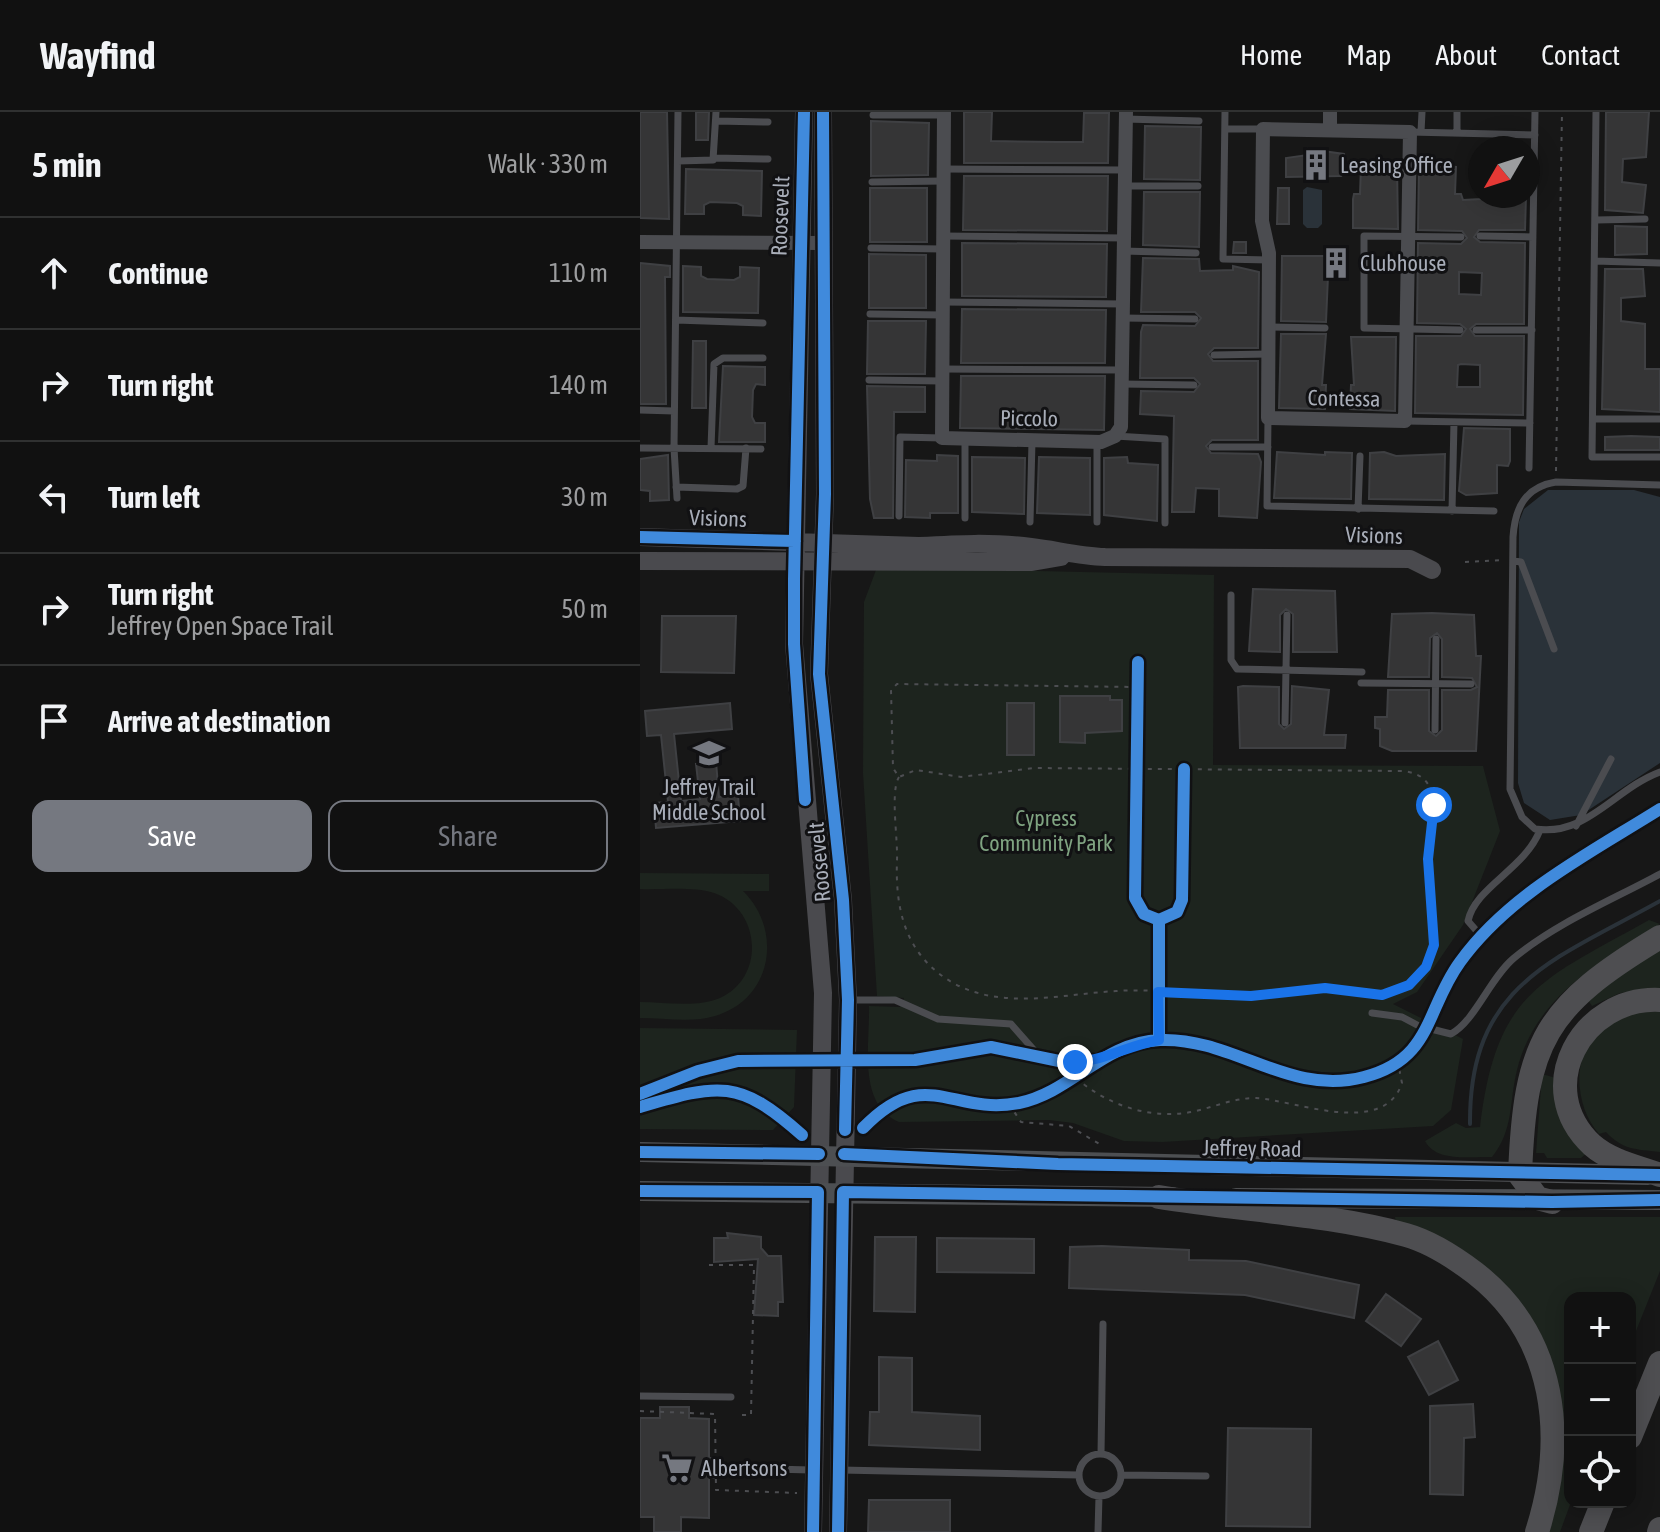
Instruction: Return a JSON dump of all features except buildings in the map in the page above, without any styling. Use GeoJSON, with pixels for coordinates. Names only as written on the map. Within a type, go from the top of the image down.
{"type":"FeatureCollection","features":[{"type":"Feature","properties":{"kind":"highway"},"geometry":{"type":"LineString","coordinates":[[1552,1202],[1537,1198],[1520,1175],[1523,1098],[1530,1067],[1546,1037],[1585,987],[1660,937]]}},
{"type":"Feature","properties":{"kind":"highway"},"geometry":{"type":"LineString","coordinates":[[1660,1000],[1625,1003],[1598,1017],[1575,1047],[1566,1085],[1572,1116],[1590,1142],[1613,1157],[1660,1175]]}},
{"type":"Feature","properties":{"kind":"highway"},"geometry":{"type":"LineString","coordinates":[[1159,1197],[1358,1225],[1407,1235],[1443,1251],[1490,1285],[1526,1329],[1542,1365],[1551,1399],[1553,1466],[1537,1532]]}},
{"type":"Feature","properties":{"kind":"highway"},"geometry":{"type":"LineString","coordinates":[[1644,1402],[1660,1350]]}},
{"type":"Feature","properties":{"kind":"highway"},"geometry":{"type":"LineString","coordinates":[[1630,1436],[1660,1363]]}},
{"type":"Feature","properties":{"kind":"highway"},"geometry":{"type":"LineString","coordinates":[[1591,1532],[1601,1508]]}},
{"type":"Feature","properties":{"kind":"main road","name":"Jeffrey Road"},"geometry":{"type":"LineString","coordinates":[[640,1152],[844,1154],[1058,1164],[1520,1175],[1660,1175]]}},
{"type":"Feature","properties":{"kind":"main road"},"geometry":{"type":"LineString","coordinates":[[640,1191],[1552,1202],[1660,1200]]}},
{"type":"Feature","properties":{"kind":"street","name":"Roosevelt"},"geometry":{"type":"LineString","coordinates":[[804,112],[795,550],[799,735],[821,955],[813,1532]]}},
{"type":"Feature","properties":{"kind":"street","name":"Roosevelt"},"geometry":{"type":"LineString","coordinates":[[823,112],[819,674],[843,900],[848,1000],[838,1532]]}},
{"type":"Feature","properties":{"kind":"street"},"geometry":{"type":"LineString","coordinates":[[1330,112],[1330,130]]}},
{"type":"Feature","properties":{"kind":"street"},"geometry":{"type":"LineString","coordinates":[[942,438],[944,113]]}},
{"type":"Feature","properties":{"kind":"street"},"geometry":{"type":"LineString","coordinates":[[1115,436],[1121,427],[1126,115]]}},
{"type":"Feature","properties":{"kind":"street"},"geometry":{"type":"LineString","coordinates":[[1268,418],[1269,260],[1262,221],[1263,129],[1416,132]]}},
{"type":"Feature","properties":{"kind":"street","name":"Contessa"},"geometry":{"type":"LineString","coordinates":[[1268,418],[1405,421],[1408,236],[1416,132]]}},
{"type":"Feature","properties":{"kind":"street"},"geometry":{"type":"LineString","coordinates":[[640,242],[822,243]]}},
{"type":"Feature","properties":{"kind":"street","name":"Piccolo"},"geometry":{"type":"LineString","coordinates":[[942,438],[1097,442],[1115,436]]}},
{"type":"Feature","properties":{"kind":"street","name":"Visions"},"geometry":{"type":"LineString","coordinates":[[640,537],[822,552],[1031,547],[1072,556],[1410,559],[1432,570]]}},
{"type":"Feature","properties":{"kind":"street","name":"Visions"},"geometry":{"type":"LineString","coordinates":[[640,561],[795,550]]}},
{"type":"Feature","properties":{"kind":"street"},"geometry":{"type":"LineString","coordinates":[[813,1470],[839,1470]]}},
{"type":"Feature","properties":{"kind":"lane"},"geometry":{"type":"LineString","coordinates":[[677,498],[674,411],[678,112]]}},
{"type":"Feature","properties":{"kind":"lane"},"geometry":{"type":"LineString","coordinates":[[1225,112],[1223,259],[1269,260]]}},
{"type":"Feature","properties":{"kind":"lane"},"geometry":{"type":"LineString","coordinates":[[1422,112],[1416,132],[1535,135]]}},
{"type":"Feature","properties":{"kind":"lane"},"geometry":{"type":"LineString","coordinates":[[1457,112],[1457,133]]}},
{"type":"Feature","properties":{"kind":"lane"},"geometry":{"type":"LineString","coordinates":[[1529,468],[1535,112]]}},
{"type":"Feature","properties":{"kind":"lane"},"geometry":{"type":"LineString","coordinates":[[1596,112],[1592,457],[1660,457]]}},
{"type":"Feature","properties":{"kind":"lane"},"geometry":{"type":"LineString","coordinates":[[873,115],[944,113]]}},
{"type":"Feature","properties":{"kind":"lane"},"geometry":{"type":"LineString","coordinates":[[1126,115],[1199,121]]}},
{"type":"Feature","properties":{"kind":"lane"},"geometry":{"type":"LineString","coordinates":[[714,158],[716,116],[768,122]]}},
{"type":"Feature","properties":{"kind":"lane"},"geometry":{"type":"LineString","coordinates":[[1225,129],[1263,129]]}},
{"type":"Feature","properties":{"kind":"lane"},"geometry":{"type":"LineString","coordinates":[[678,161],[768,159]]}},
{"type":"Feature","properties":{"kind":"lane"},"geometry":{"type":"LineString","coordinates":[[872,182],[944,175],[1124,178],[1198,186]]}},
{"type":"Feature","properties":{"kind":"lane"},"geometry":{"type":"LineString","coordinates":[[1596,220],[1645,219]]}},
{"type":"Feature","properties":{"kind":"lane"},"geometry":{"type":"LineString","coordinates":[[1460,330],[1364,328],[1364,236],[1461,237]]}},
{"type":"Feature","properties":{"kind":"lane"},"geometry":{"type":"LineString","coordinates":[[1480,236],[1533,237]]}},
{"type":"Feature","properties":{"kind":"lane"},"geometry":{"type":"LineString","coordinates":[[871,248],[943,242],[1124,245],[1196,253]]}},
{"type":"Feature","properties":{"kind":"lane"},"geometry":{"type":"LineString","coordinates":[[1595,261],[1660,263]]}},
{"type":"Feature","properties":{"kind":"lane"},"geometry":{"type":"LineString","coordinates":[[870,314],[943,309],[1122,311],[1195,319]]}},
{"type":"Feature","properties":{"kind":"lane"},"geometry":{"type":"LineString","coordinates":[[676,320],[763,323]]}},
{"type":"Feature","properties":{"kind":"lane"},"geometry":{"type":"LineString","coordinates":[[1269,327],[1325,328]]}},
{"type":"Feature","properties":{"kind":"lane"},"geometry":{"type":"LineString","coordinates":[[1476,330],[1532,330]]}},
{"type":"Feature","properties":{"kind":"lane"},"geometry":{"type":"LineString","coordinates":[[1214,355],[1268,354]]}},
{"type":"Feature","properties":{"kind":"lane"},"geometry":{"type":"LineString","coordinates":[[711,448],[714,364],[723,358],[763,358]]}},
{"type":"Feature","properties":{"kind":"lane"},"geometry":{"type":"LineString","coordinates":[[869,380],[942,375],[1122,377],[1194,385]]}},
{"type":"Feature","properties":{"kind":"lane"},"geometry":{"type":"LineString","coordinates":[[640,410],[674,411]]}},
{"type":"Feature","properties":{"kind":"lane"},"geometry":{"type":"LineString","coordinates":[[1268,418],[1267,506],[1494,511]]}},
{"type":"Feature","properties":{"kind":"lane"},"geometry":{"type":"LineString","coordinates":[[1593,419],[1660,419]]}},
{"type":"Feature","properties":{"kind":"lane"},"geometry":{"type":"LineString","coordinates":[[1405,421],[1530,423]]}},
{"type":"Feature","properties":{"kind":"lane"},"geometry":{"type":"LineString","coordinates":[[1452,511],[1454,422]]}},
{"type":"Feature","properties":{"kind":"lane"},"geometry":{"type":"LineString","coordinates":[[1115,436],[1165,439],[1165,523]]}},
{"type":"Feature","properties":{"kind":"lane"},"geometry":{"type":"LineString","coordinates":[[899,516],[900,437],[942,438]]}},
{"type":"Feature","properties":{"kind":"lane"},"geometry":{"type":"LineString","coordinates":[[965,439],[965,518]]}},
{"type":"Feature","properties":{"kind":"lane"},"geometry":{"type":"LineString","coordinates":[[1030,522],[1032,441]]}},
{"type":"Feature","properties":{"kind":"lane"},"geometry":{"type":"LineString","coordinates":[[1097,442],[1097,522]]}},
{"type":"Feature","properties":{"kind":"lane"},"geometry":{"type":"LineString","coordinates":[[1212,447],[1268,447]]}},
{"type":"Feature","properties":{"kind":"lane"},"geometry":{"type":"LineString","coordinates":[[640,448],[761,449]]}},
{"type":"Feature","properties":{"kind":"lane"},"geometry":{"type":"LineString","coordinates":[[676,487],[737,489],[743,486],[746,448]]}},
{"type":"Feature","properties":{"kind":"lane"},"geometry":{"type":"LineString","coordinates":[[1358,509],[1360,456]]}},
{"type":"Feature","properties":{"kind":"lane"},"geometry":{"type":"LineString","coordinates":[[1658,487],[1542,484],[1519,503],[1514,515],[1510,789],[1522,817],[1540,830],[1564,831],[1576,826],[1628,788],[1660,772]]}},
{"type":"Feature","properties":{"kind":"lane"},"geometry":{"type":"LineString","coordinates":[[1514,561],[1521,562],[1554,649]]}},
{"type":"Feature","properties":{"kind":"lane"},"geometry":{"type":"LineString","coordinates":[[1231,595],[1231,660],[1237,669],[1362,672]]}},
{"type":"Feature","properties":{"kind":"lane"},"geometry":{"type":"LineString","coordinates":[[1285,723],[1287,615]]}},
{"type":"Feature","properties":{"kind":"lane"},"geometry":{"type":"LineString","coordinates":[[1435,730],[1436,639]]}},
{"type":"Feature","properties":{"kind":"lane"},"geometry":{"type":"LineString","coordinates":[[1361,683],[1471,684]]}},
{"type":"Feature","properties":{"kind":"lane"},"geometry":{"type":"LineString","coordinates":[[1576,826],[1611,759]]}},
{"type":"Feature","properties":{"kind":"lane"},"geometry":{"type":"LineString","coordinates":[[1481,936],[1468,921],[1470,914],[1492,886],[1532,850],[1540,830]]}},
{"type":"Feature","properties":{"kind":"lane"},"geometry":{"type":"LineString","coordinates":[[1372,1013],[1402,1017],[1428,1029],[1451,1034],[1465,1022],[1495,977],[1513,959],[1541,939],[1660,874]]}},
{"type":"Feature","properties":{"kind":"lane"},"geometry":{"type":"LineString","coordinates":[[848,1000],[895,1000],[938,1019],[1011,1024],[1041,1058]]}},
{"type":"Feature","properties":{"kind":"lane"},"geometry":{"type":"LineString","coordinates":[[1101,1454],[1103,1324]]}},
{"type":"Feature","properties":{"kind":"lane"},"geometry":{"type":"LineString","coordinates":[[640,1396],[731,1397]]}},
{"type":"Feature","properties":{"kind":"lane"},"geometry":{"type":"LineString","coordinates":[[1101,1454],[1115,1461],[1121,1475],[1115,1490],[1099,1496],[1085,1489],[1079,1475],[1086,1460],[1101,1454]]}},
{"type":"Feature","properties":{"kind":"lane"},"geometry":{"type":"LineString","coordinates":[[731,1468],[813,1470]]}},
{"type":"Feature","properties":{"kind":"lane"},"geometry":{"type":"LineString","coordinates":[[839,1470],[1079,1475]]}},
{"type":"Feature","properties":{"kind":"lane"},"geometry":{"type":"LineString","coordinates":[[1121,1475],[1206,1476]]}},
{"type":"Feature","properties":{"kind":"lane"},"geometry":{"type":"LineString","coordinates":[[1098,1532],[1099,1496]]}},
{"type":"Feature","properties":{"kind":"path"},"geometry":{"type":"LineString","coordinates":[[1556,475],[1562,112]]}},
{"type":"Feature","properties":{"kind":"path"},"geometry":{"type":"LineString","coordinates":[[1465,562],[1514,561]]}},
{"type":"Feature","properties":{"kind":"path"},"geometry":{"type":"LineString","coordinates":[[899,777],[891,762],[891,690],[897,684],[1137,694],[1138,668]]}},
{"type":"Feature","properties":{"kind":"path"},"geometry":{"type":"LineString","coordinates":[[1136,762],[1136,784]]}},
{"type":"Feature","properties":{"kind":"path"},"geometry":{"type":"LineString","coordinates":[[1136,762],[1184,769],[1409,772],[1422,778],[1432,790],[1439,818],[1428,866],[1434,945],[1426,967],[1409,985],[1382,995],[1325,988],[1251,996],[1114,991],[1051,998],[993,997],[969,990],[940,974],[916,949],[896,901],[898,823],[892,795],[899,777],[916,770],[961,777],[1034,768],[1136,762]]}},
{"type":"Feature","properties":{"kind":"path"},"geometry":{"type":"LineString","coordinates":[[1184,769],[1184,785]]}},
{"type":"Feature","properties":{"kind":"path"},"geometry":{"type":"LineString","coordinates":[[1158,977],[1158,1008]]}},
{"type":"Feature","properties":{"kind":"path"},"geometry":{"type":"LineString","coordinates":[[1386,1070],[1410,1054]]}},
{"type":"Feature","properties":{"kind":"path"},"geometry":{"type":"LineString","coordinates":[[1087,1068],[1071,1080],[1141,1111],[1184,1113],[1245,1098],[1283,1101],[1341,1113],[1367,1110],[1395,1097],[1402,1083],[1398,1063]]}},
{"type":"Feature","properties":{"kind":"path"},"geometry":{"type":"LineString","coordinates":[[991,1105],[1014,1103],[1021,1122],[1069,1126],[1108,1149]]}},
{"type":"Feature","properties":{"kind":"path"},"geometry":{"type":"LineString","coordinates":[[709,1265],[754,1265],[751,1415],[740,1415]]}},
{"type":"Feature","properties":{"kind":"path"},"geometry":{"type":"LineString","coordinates":[[640,1411],[715,1414]]}},
{"type":"Feature","properties":{"kind":"green space","name":"Cypress Community Park"},"geometry":{"type":"Polygon","coordinates":[[[876,570],[1214,575],[1213,765],[1483,766],[1500,831],[1463,925],[1417,992],[1393,1004],[1463,1039],[1451,1110],[1433,1126],[1162,1142],[1124,1141],[1073,1123],[1049,1120],[899,1122],[886,1113],[871,1088],[869,1006],[900,1007],[904,998],[877,996],[863,773],[864,602],[876,570]]]}},
{"type":"Feature","properties":{"kind":"green space"},"geometry":{"type":"Polygon","coordinates":[[[640,873],[769,874],[769,891],[743,891],[756,907],[764,925],[766,962],[760,979],[749,995],[734,1007],[715,1016],[697,1019],[640,1018],[640,1002],[701,1003],[720,998],[735,988],[745,975],[751,960],[752,944],[749,928],[730,901],[714,893],[696,890],[640,889],[640,873]]]}},
{"type":"Feature","properties":{"kind":"green space"},"geometry":{"type":"Polygon","coordinates":[[[1649,920],[1660,924],[1594,967],[1555,1001],[1539,1021],[1526,1044],[1517,1070],[1504,1137],[1492,1157],[1455,1157],[1430,1148],[1425,1141],[1456,1123],[1466,1128],[1480,1127],[1487,1082],[1498,1046],[1512,1018],[1530,996],[1579,959],[1649,920]]]}},
{"type":"Feature","properties":{"kind":"green space"},"geometry":{"type":"Polygon","coordinates":[[[1660,947],[1660,989],[1620,993],[1592,1006],[1586,997],[1660,947]]]}},
{"type":"Feature","properties":{"kind":"green space"},"geometry":{"type":"Polygon","coordinates":[[[1660,1011],[1660,1152],[1630,1148],[1606,1132],[1599,1134],[1584,1107],[1580,1075],[1582,1059],[1598,1032],[1623,1017],[1660,1011]]]}},
{"type":"Feature","properties":{"kind":"green space"},"geometry":{"type":"Polygon","coordinates":[[[640,1028],[797,1030],[794,1107],[773,1130],[640,1129],[640,1028]]]}},
{"type":"Feature","properties":{"kind":"green space"},"geometry":{"type":"Polygon","coordinates":[[[1542,1074],[1556,1078],[1587,1153],[1581,1158],[1547,1158],[1544,1153],[1536,1153],[1542,1074]]]}},
{"type":"Feature","properties":{"kind":"green space"},"geometry":{"type":"Polygon","coordinates":[[[1395,1217],[1660,1217],[1660,1271],[1636,1331],[1636,1292],[1564,1292],[1564,1508],[1569,1508],[1560,1532],[1545,1532],[1559,1482],[1530,1321],[1396,1222],[1395,1217]]]}},
{"type":"Feature","properties":{"kind":"shaded area"},"geometry":{"type":"Polygon","coordinates":[[[1307,187],[1322,190],[1322,224],[1318,228],[1307,228],[1303,224],[1303,190],[1307,187]]]}},
{"type":"Feature","properties":{"kind":"shaded area"},"geometry":{"type":"Polygon","coordinates":[[[1548,490],[1634,490],[1660,497],[1660,763],[1581,815],[1550,820],[1524,803],[1518,783],[1519,522],[1524,509],[1548,490]]]}},
{"type":"Feature","properties":{"kind":"waterway"},"geometry":{"type":"LineString","coordinates":[[1470,1124],[1474,1077],[1484,1038],[1502,1007],[1525,982],[1553,961],[1660,901]]}},
{"type":"Feature","properties":{"kind":"cycle path"},"geometry":{"type":"LineString","coordinates":[[804,112],[794,644],[805,800]]}},
{"type":"Feature","properties":{"kind":"cycle path"},"geometry":{"type":"LineString","coordinates":[[823,112],[825,494],[819,674],[843,900],[848,1000],[845,1130]]}},
{"type":"Feature","properties":{"kind":"cycle path"},"geometry":{"type":"LineString","coordinates":[[640,537],[795,541]]}},
{"type":"Feature","properties":{"kind":"cycle path"},"geometry":{"type":"LineString","coordinates":[[1138,662],[1135,898],[1144,914],[1159,920],[1159,1040]]}},
{"type":"Feature","properties":{"kind":"cycle path"},"geometry":{"type":"LineString","coordinates":[[1159,920],[1177,912],[1182,900],[1184,769]]}},
{"type":"Feature","properties":{"kind":"cycle path"},"geometry":{"type":"LineString","coordinates":[[863,1128],[904,1098],[922,1095],[995,1105],[1019,1103],[1055,1089],[1121,1049],[1160,1040],[1212,1047],[1311,1079],[1337,1081],[1364,1077],[1386,1069],[1415,1045],[1460,962],[1502,916],[1552,876],[1660,809]]}},
{"type":"Feature","properties":{"kind":"cycle path"},"geometry":{"type":"LineString","coordinates":[[640,1094],[698,1071],[738,1061],[915,1060],[991,1047],[1059,1061],[1093,1061]]}},
{"type":"Feature","properties":{"kind":"cycle path"},"geometry":{"type":"LineString","coordinates":[[640,1107],[690,1094],[727,1091],[761,1103],[802,1135]]}},
{"type":"Feature","properties":{"kind":"cycle path"},"geometry":{"type":"LineString","coordinates":[[640,1152],[819,1154]]}},
{"type":"Feature","properties":{"kind":"cycle path"},"geometry":{"type":"LineString","coordinates":[[844,1154],[1058,1164],[1660,1175]]}},
{"type":"Feature","properties":{"kind":"cycle path"},"geometry":{"type":"LineString","coordinates":[[640,1191],[818,1192],[813,1532]]}},
{"type":"Feature","properties":{"kind":"cycle path"},"geometry":{"type":"LineString","coordinates":[[838,1532],[843,1192],[1552,1202],[1660,1200]]}},
{"type":"Feature","properties":{"kind":"place","name":"Leasing Office"},"geometry":{"type":"Point","coordinates":[1316,165]}},
{"type":"Feature","properties":{"kind":"place","name":"Clubhouse"},"geometry":{"type":"Point","coordinates":[1336,263]}},
{"type":"Feature","properties":{"kind":"place","name":"Jeffrey Trail Middle School"},"geometry":{"type":"Point","coordinates":[709,753]}},
{"type":"Feature","properties":{"kind":"place","name":"Albertsons"},"geometry":{"type":"Point","coordinates":[677,1468]}},
{"type":"Feature","properties":{"kind":"route"},"geometry":{"type":"LineString","coordinates":[[1075,1062],[1093,1061],[1110,1052],[1159,1040],[1158,992],[1222,992],[1251,996],[1325,988],[1388,995],[1409,985],[1426,967],[1434,945],[1428,859],[1434,805]]}}]}
